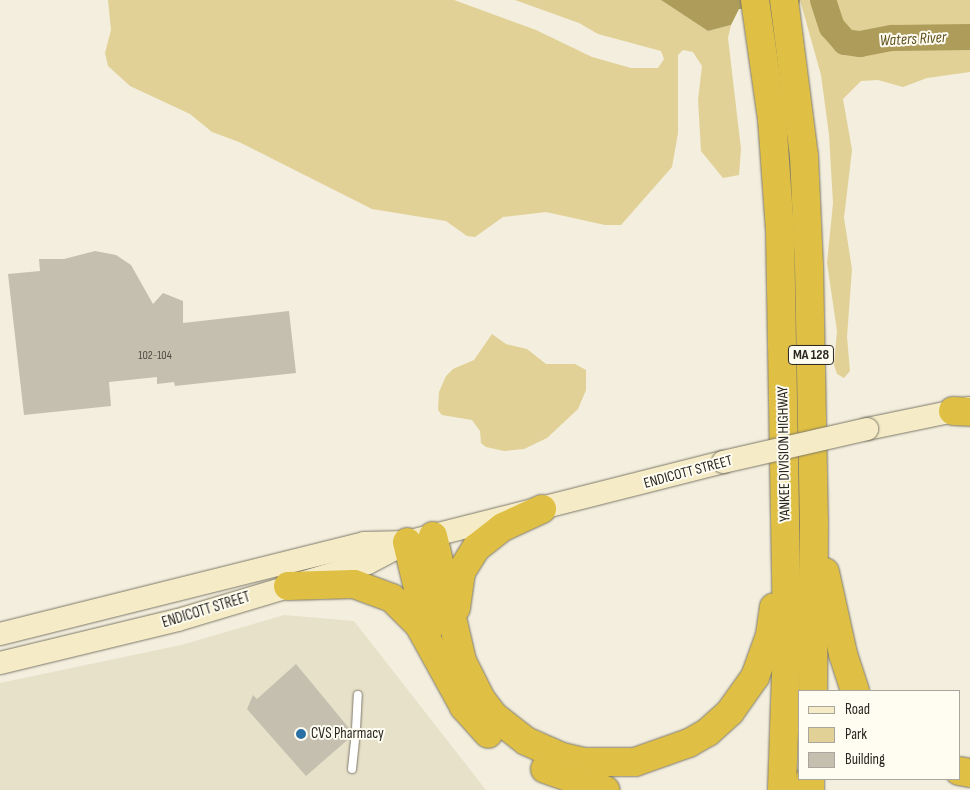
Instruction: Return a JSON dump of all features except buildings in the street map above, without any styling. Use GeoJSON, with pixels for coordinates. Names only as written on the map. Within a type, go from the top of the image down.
{"type":"FeatureCollection","features":[{"type":"Feature","properties":{"kind":"highway","name":"YANKEE DIVISION HIGHWAY"},"geometry":{"type":"LineString","coordinates":[[786,10],[806,204],[814,521],[813,690]]}},
{"type":"Feature","properties":{"kind":"highway","name":"YANKEE DIVISION HIGHWAY"},"geometry":{"type":"LineString","coordinates":[[758,13],[772,119],[780,230],[787,645],[782,790]]}},
{"type":"Feature","properties":{"kind":"highway"},"geometry":{"type":"LineString","coordinates":[[446,648],[457,589],[466,561],[490,536],[542,509]]}},
{"type":"Feature","properties":{"kind":"highway"},"geometry":{"type":"LineString","coordinates":[[814,521],[843,654],[855,690]]}},
{"type":"Feature","properties":{"kind":"highway"},"geometry":{"type":"LineString","coordinates":[[288,586],[331,582],[373,588],[407,610],[446,648],[494,716],[542,750],[583,762],[611,765],[656,757],[708,732],[730,712],[755,677],[770,635],[785,527]]}},
{"type":"Feature","properties":{"kind":"highway"},"geometry":{"type":"LineString","coordinates":[[420,539],[446,648],[464,707],[476,723],[508,750],[555,774],[605,790]]}},
{"type":"Feature","properties":{"kind":"main road","name":"ENDICOTT STREET"},"geometry":{"type":"LineString","coordinates":[[0,634],[364,543],[420,539],[722,462],[867,429],[964,410]]}},
{"type":"Feature","properties":{"kind":"main road","name":"ENDICOTT STREET"},"geometry":{"type":"LineString","coordinates":[[0,663],[178,620],[368,563],[420,539]]}},
{"type":"Feature","properties":{"kind":"lane"},"geometry":{"type":"LineString","coordinates":[[356,729],[358,694]]}},
{"type":"Feature","properties":{"kind":"lane"},"geometry":{"type":"LineString","coordinates":[[352,770],[355,741]]}},
{"type":"Feature","properties":{"kind":"shaded area"},"geometry":{"type":"Polygon","coordinates":[[[661,0],[800,0],[799,6],[739,9],[731,25],[708,31],[661,0]]]}},
{"type":"Feature","properties":{"kind":"shaded area"},"geometry":{"type":"Polygon","coordinates":[[[284,615],[354,621],[486,790],[0,790],[0,683],[181,645],[284,615]]]}},
{"type":"Feature","properties":{"kind":"green space"},"geometry":{"type":"Polygon","coordinates":[[[108,0],[454,0],[536,30],[592,57],[631,68],[658,68],[664,59],[661,51],[598,34],[579,23],[515,0],[661,0],[708,31],[731,25],[728,38],[741,149],[739,175],[723,178],[701,151],[698,100],[702,66],[693,52],[683,50],[678,55],[678,133],[672,167],[621,225],[605,225],[546,212],[503,217],[475,237],[467,236],[446,221],[372,209],[239,142],[212,132],[190,114],[130,86],[108,66],[105,53],[111,30],[108,0]]]}},
{"type":"Feature","properties":{"kind":"green space"},"geometry":{"type":"Polygon","coordinates":[[[800,0],[970,0],[970,72],[927,78],[903,87],[878,80],[861,81],[843,99],[852,150],[844,218],[852,269],[847,337],[850,371],[844,378],[837,374],[834,365],[837,331],[827,263],[833,203],[829,135],[821,75],[800,0]]]}},
{"type":"Feature","properties":{"kind":"green space"},"geometry":{"type":"Polygon","coordinates":[[[492,334],[506,344],[527,349],[546,364],[575,364],[586,370],[586,390],[578,409],[547,438],[524,449],[504,451],[486,447],[481,443],[480,431],[472,420],[442,415],[438,410],[439,392],[446,376],[453,369],[474,360],[492,334]]]}},
{"type":"Feature","properties":{"kind":"waterway","name":"Waters River"},"geometry":{"type":"LineString","coordinates":[[823,0],[832,27],[845,42],[860,44],[892,38],[970,37]]}},
{"type":"Feature","properties":{"kind":"place","name":"CVS Pharmacy"},"geometry":{"type":"Point","coordinates":[301,734]}}]}
